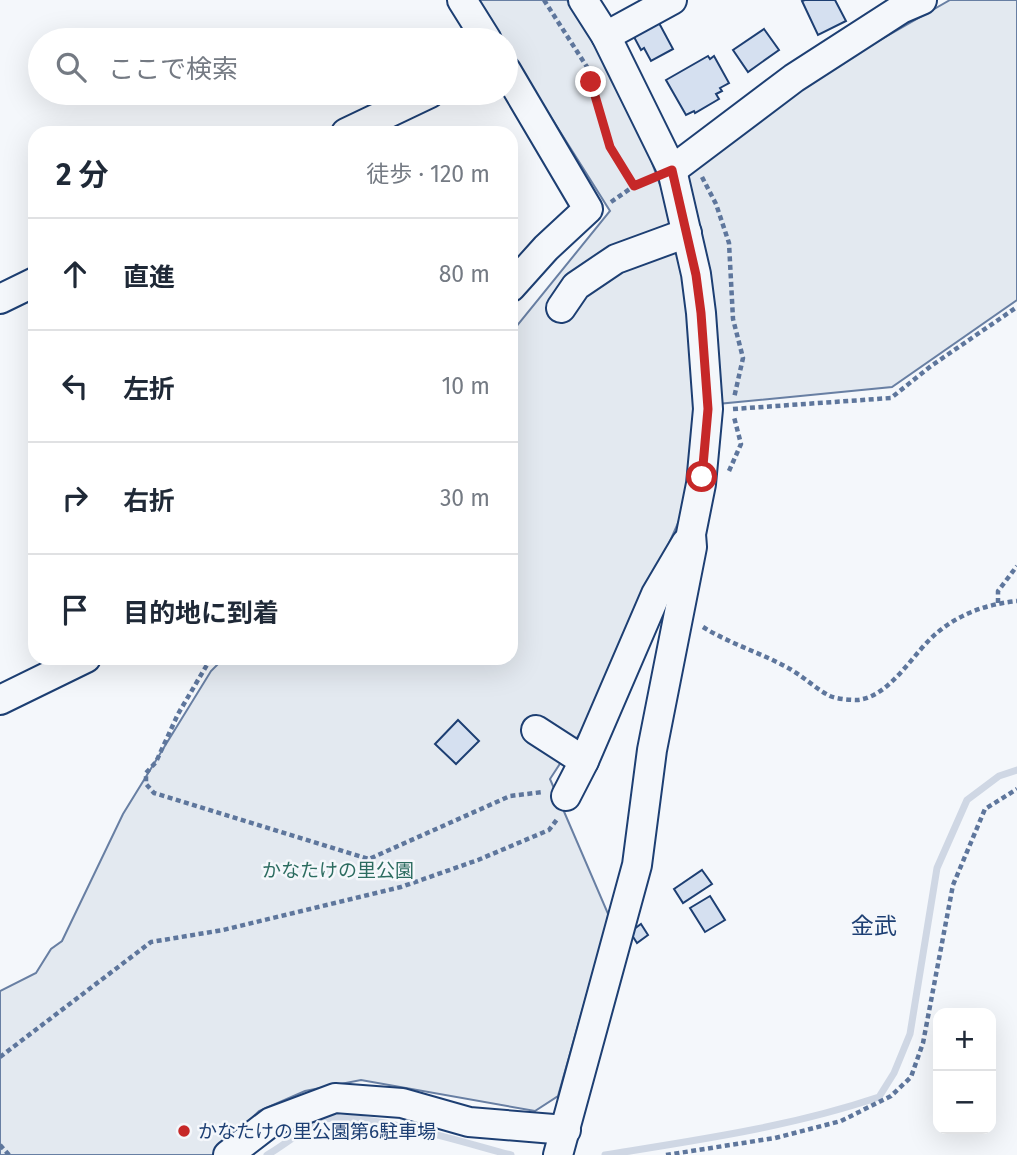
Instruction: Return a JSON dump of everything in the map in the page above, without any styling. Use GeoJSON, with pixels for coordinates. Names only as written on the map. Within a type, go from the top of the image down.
{"type":"FeatureCollection","features":[{"type":"Feature","properties":{"kind":"street"},"geometry":{"type":"LineString","coordinates":[[462,0],[480,28]]}},
{"type":"Feature","properties":{"kind":"street"},"geometry":{"type":"LineString","coordinates":[[228,1155],[271,1122],[335,1098],[402,1103],[469,1122],[562,1143],[637,866],[652,750],[692,547],[691,534],[701,484],[708,409],[701,313],[687,233],[672,170],[606,36],[583,0]]}},
{"type":"Feature","properties":{"kind":"street"},"geometry":{"type":"LineString","coordinates":[[606,36],[672,0]]}},
{"type":"Feature","properties":{"kind":"street"},"geometry":{"type":"LineString","coordinates":[[672,170],[794,78],[901,9],[922,0]]}},
{"type":"Feature","properties":{"kind":"street"},"geometry":{"type":"LineString","coordinates":[[518,91],[588,209],[545,248],[518,278]]}},
{"type":"Feature","properties":{"kind":"street"},"geometry":{"type":"LineString","coordinates":[[361,126],[405,105]]}},
{"type":"Feature","properties":{"kind":"street"},"geometry":{"type":"LineString","coordinates":[[561,308],[576,286],[616,260],[687,233]]}},
{"type":"Feature","properties":{"kind":"street"},"geometry":{"type":"LineString","coordinates":[[0,299],[28,285]]}},
{"type":"Feature","properties":{"kind":"street"},"geometry":{"type":"LineString","coordinates":[[566,796],[584,761],[656,594],[691,534]]}},
{"type":"Feature","properties":{"kind":"street"},"geometry":{"type":"LineString","coordinates":[[0,700],[72,665]]}},
{"type":"Feature","properties":{"kind":"street"},"geometry":{"type":"LineString","coordinates":[[536,730],[584,761]]}},
{"type":"Feature","properties":{"kind":"path"},"geometry":{"type":"LineString","coordinates":[[544,0],[587,67],[610,147],[634,186]]}},
{"type":"Feature","properties":{"kind":"path"},"geometry":{"type":"LineString","coordinates":[[588,209],[600,210],[634,186],[672,170]]}},
{"type":"Feature","properties":{"kind":"path"},"geometry":{"type":"LineString","coordinates":[[708,409],[891,398],[931,366],[1017,307]]}},
{"type":"Feature","properties":{"kind":"path"},"geometry":{"type":"LineString","coordinates":[[998,603],[998,591],[1017,566]]}},
{"type":"Feature","properties":{"kind":"path"},"geometry":{"type":"LineString","coordinates":[[682,600],[704,627],[788,668],[832,697],[858,700],[875,694],[903,670],[938,632],[973,610],[1017,601]]}},
{"type":"Feature","properties":{"kind":"path"},"geometry":{"type":"LineString","coordinates":[[0,1057],[151,942],[223,930],[401,887],[478,860],[549,830],[561,814],[566,796],[542,792],[510,796],[369,859],[154,793],[146,784],[146,773],[156,762],[178,714],[207,665]]}},
{"type":"Feature","properties":{"kind":"path"},"geometry":{"type":"LineString","coordinates":[[666,1155],[775,1138],[841,1121],[891,1096],[911,1077],[923,1043],[953,885],[985,809],[1017,789]]}},
{"type":"Feature","properties":{"kind":"path"},"geometry":{"type":"LineString","coordinates":[[0,1145],[9,1155]]}},
{"type":"Feature","properties":{"kind":"green space","name":"かなたけの里公園"},"geometry":{"type":"Polygon","coordinates":[[[476,0],[567,0],[605,60],[638,124],[660,185],[833,67],[950,0],[1017,0],[1017,300],[892,387],[697,406],[686,505],[595,710],[550,779],[609,916],[558,1096],[535,1111],[361,1080],[305,1091],[259,1111],[214,1155],[0,1155],[0,991],[36,973],[51,949],[62,941],[123,814],[217,665],[518,665],[518,324],[610,211],[518,65],[518,28],[494,28],[476,0]]]}},
{"type":"Feature","properties":{"kind":"building"},"geometry":{"type":"Polygon","coordinates":[[[835,0],[846,21],[818,35],[802,1],[835,0]]]}},
{"type":"Feature","properties":{"kind":"building"},"geometry":{"type":"Polygon","coordinates":[[[659,23],[673,49],[651,61],[634,37],[659,23]]]}},
{"type":"Feature","properties":{"kind":"building"},"geometry":{"type":"Polygon","coordinates":[[[764,29],[779,50],[748,72],[733,50],[764,29]]]}},
{"type":"Feature","properties":{"kind":"building"},"geometry":{"type":"Polygon","coordinates":[[[708,56],[710,59],[714,56],[729,83],[716,94],[719,99],[695,113],[694,111],[686,115],[666,80],[708,56]]]}},
{"type":"Feature","properties":{"kind":"building"},"geometry":{"type":"Polygon","coordinates":[[[458,720],[479,741],[456,764],[435,744],[458,720]]]}},
{"type":"Feature","properties":{"kind":"building"},"geometry":{"type":"Polygon","coordinates":[[[702,870],[712,884],[683,903],[674,889],[702,870]]]}},
{"type":"Feature","properties":{"kind":"building"},"geometry":{"type":"Polygon","coordinates":[[[710,896],[725,920],[705,932],[690,908],[710,896]]]}},
{"type":"Feature","properties":{"kind":"building"},"geometry":{"type":"Polygon","coordinates":[[[641,924],[648,935],[637,943],[630,932],[641,924]]]}},
{"type":"Feature","properties":{"kind":"waterway"},"geometry":{"type":"LineString","coordinates":[[605,1155],[778,1125],[879,1097],[894,1073],[910,1034],[937,868],[967,800],[999,776],[1017,770]]}},
{"type":"Feature","properties":{"kind":"waterway"},"geometry":{"type":"LineString","coordinates":[[267,1155],[317,1122],[339,1118],[362,1119],[415,1129],[511,1155]]}},
{"type":"Feature","properties":{"kind":"place","name":"かなたけの里公園第6駐車場"},"geometry":{"type":"Point","coordinates":[184,1131]}},
{"type":"Feature","properties":{"kind":"district","name":"金武"},"geometry":{"type":"Point","coordinates":[874,926]}},
{"type":"Feature","properties":{"kind":"route"},"geometry":{"type":"LineString","coordinates":[[591,82],[610,147],[634,186],[672,170],[696,275],[701,313],[708,409],[702,477]]}}]}
